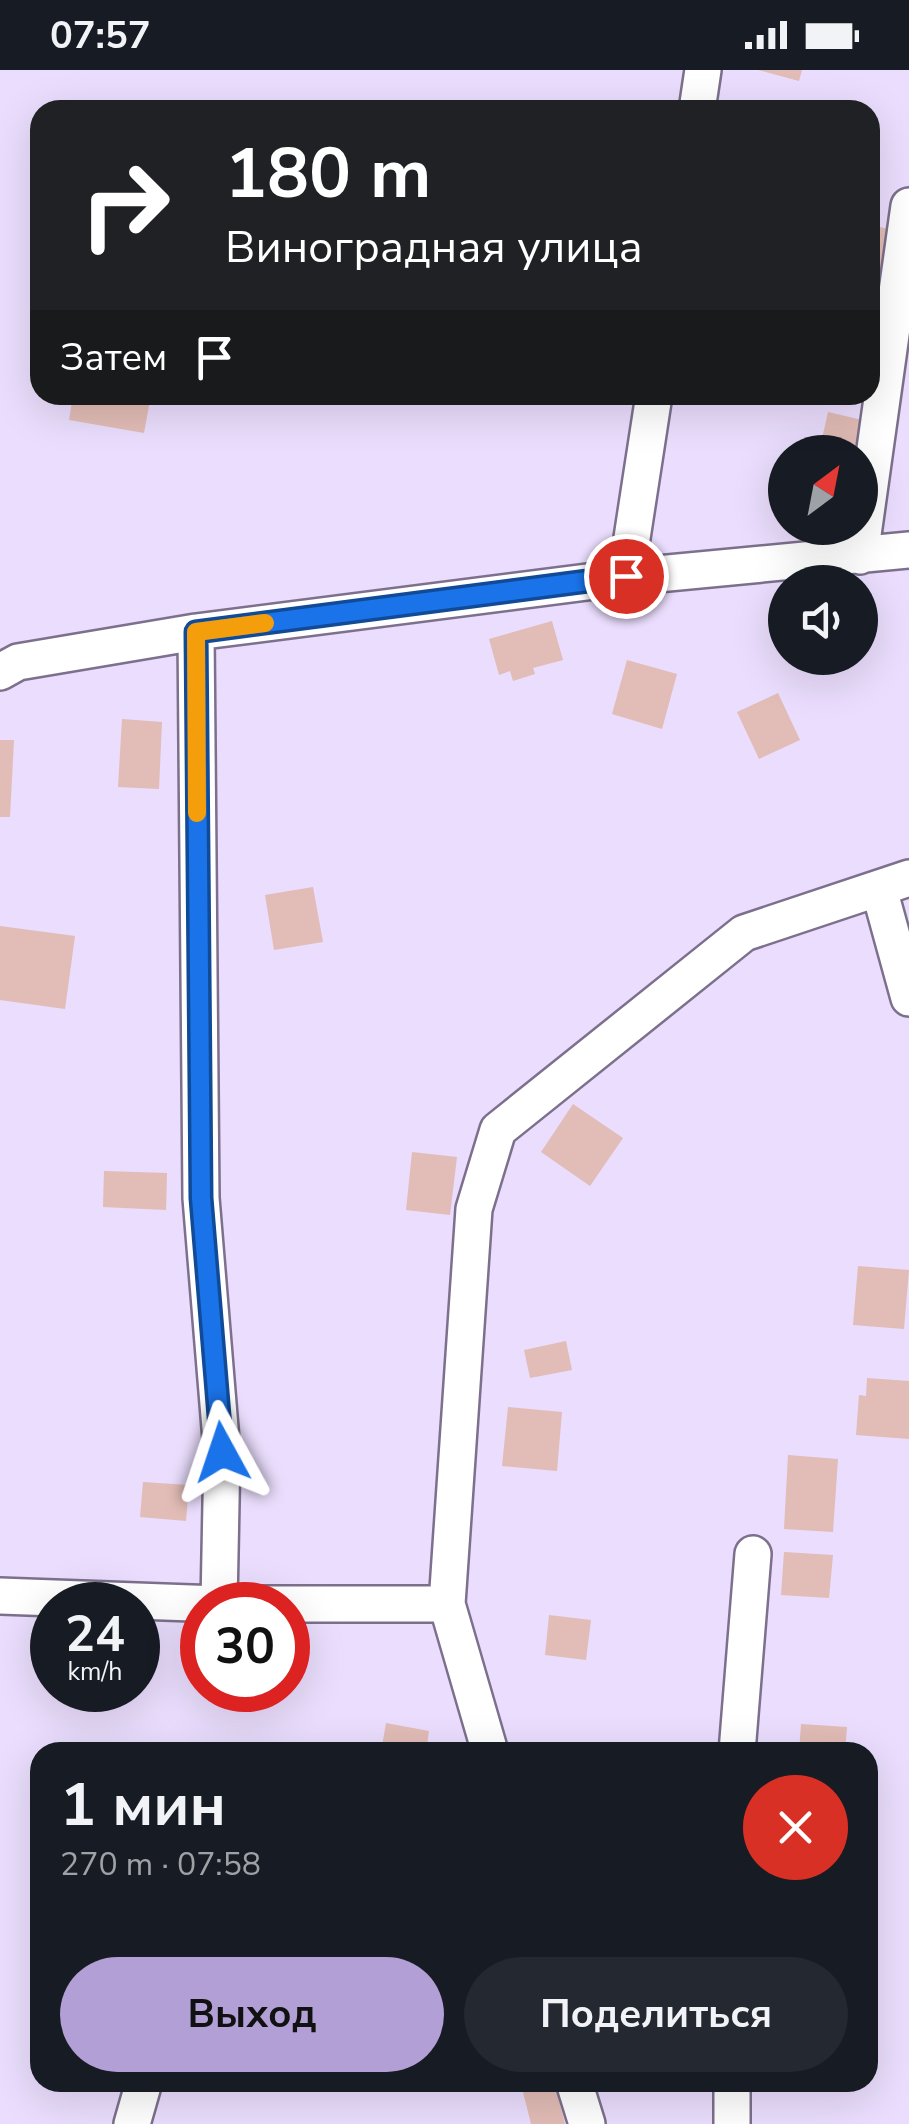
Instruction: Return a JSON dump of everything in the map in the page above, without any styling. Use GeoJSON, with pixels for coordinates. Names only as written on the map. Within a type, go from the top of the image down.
{"type":"FeatureCollection","features":[{"type":"Feature","properties":{"kind":"street"},"geometry":{"type":"LineString","coordinates":[[698,100],[703,70]]}},
{"type":"Feature","properties":{"kind":"street"},"geometry":{"type":"LineString","coordinates":[[860,556],[909,206]]}},
{"type":"Feature","properties":{"kind":"street"},"geometry":{"type":"LineString","coordinates":[[626,576],[652,405]]}},
{"type":"Feature","properties":{"kind":"street"},"geometry":{"type":"LineString","coordinates":[[0,672],[18,662],[196,632],[626,576],[909,550]]}},
{"type":"Feature","properties":{"kind":"street"},"geometry":{"type":"LineString","coordinates":[[196,632],[201,1198],[222,1452],[219,1582]]}},
{"type":"Feature","properties":{"kind":"street"},"geometry":{"type":"LineString","coordinates":[[487,1742],[447,1604],[474,1209],[498,1130],[744,933],[894,884],[909,998]]}},
{"type":"Feature","properties":{"kind":"street"},"geometry":{"type":"LineString","coordinates":[[739,1742],[753,1554]]}},
{"type":"Feature","properties":{"kind":"street"},"geometry":{"type":"LineString","coordinates":[[0,1596],[180,1603]]}},
{"type":"Feature","properties":{"kind":"street"},"geometry":{"type":"LineString","coordinates":[[310,1604],[447,1604]]}},
{"type":"Feature","properties":{"kind":"street"},"geometry":{"type":"LineString","coordinates":[[132,2124],[141,2092]]}},
{"type":"Feature","properties":{"kind":"street"},"geometry":{"type":"LineString","coordinates":[[577,2092],[587,2124]]}},
{"type":"Feature","properties":{"kind":"street"},"geometry":{"type":"LineString","coordinates":[[732,2092],[732,2124]]}},
{"type":"Feature","properties":{"kind":"building"},"geometry":{"type":"Polygon","coordinates":[[[758,70],[802,70],[799,81],[758,70]]]}},
{"type":"Feature","properties":{"kind":"building"},"geometry":{"type":"Polygon","coordinates":[[[880,227],[894,230],[880,303],[880,227]]]}},
{"type":"Feature","properties":{"kind":"building"},"geometry":{"type":"Polygon","coordinates":[[[71,405],[149,405],[144,433],[69,420],[71,405]]]}},
{"type":"Feature","properties":{"kind":"building"},"geometry":{"type":"Polygon","coordinates":[[[828,412],[867,421],[864,435],[823,435],[828,412]]]}},
{"type":"Feature","properties":{"kind":"building"},"geometry":{"type":"Polygon","coordinates":[[[552,621],[563,660],[533,668],[535,674],[513,681],[510,671],[499,675],[489,639],[552,621]]]}},
{"type":"Feature","properties":{"kind":"building"},"geometry":{"type":"Polygon","coordinates":[[[627,660],[677,674],[662,729],[612,714],[627,660]]]}},
{"type":"Feature","properties":{"kind":"building"},"geometry":{"type":"Polygon","coordinates":[[[778,693],[800,740],[759,759],[737,712],[778,693]]]}},
{"type":"Feature","properties":{"kind":"building"},"geometry":{"type":"Polygon","coordinates":[[[122,719],[162,722],[159,789],[118,787],[122,719]]]}},
{"type":"Feature","properties":{"kind":"building"},"geometry":{"type":"Polygon","coordinates":[[[0,740],[14,740],[10,817],[0,817],[0,740]]]}},
{"type":"Feature","properties":{"kind":"building"},"geometry":{"type":"Polygon","coordinates":[[[313,887],[323,942],[274,950],[265,895],[313,887]]]}},
{"type":"Feature","properties":{"kind":"building"},"geometry":{"type":"Polygon","coordinates":[[[0,926],[75,936],[65,1009],[0,1000],[0,926]]]}},
{"type":"Feature","properties":{"kind":"building"},"geometry":{"type":"Polygon","coordinates":[[[573,1104],[623,1138],[590,1186],[541,1152],[573,1104]]]}},
{"type":"Feature","properties":{"kind":"building"},"geometry":{"type":"Polygon","coordinates":[[[412,1152],[457,1157],[450,1215],[406,1210],[412,1152]]]}},
{"type":"Feature","properties":{"kind":"building"},"geometry":{"type":"Polygon","coordinates":[[[104,1171],[167,1173],[166,1210],[103,1207],[104,1171]]]}},
{"type":"Feature","properties":{"kind":"building"},"geometry":{"type":"Polygon","coordinates":[[[858,1266],[909,1270],[904,1329],[853,1325],[858,1266]]]}},
{"type":"Feature","properties":{"kind":"building"},"geometry":{"type":"Polygon","coordinates":[[[566,1341],[572,1370],[530,1378],[524,1350],[566,1341]]]}},
{"type":"Feature","properties":{"kind":"building"},"geometry":{"type":"Polygon","coordinates":[[[867,1378],[909,1381],[909,1439],[856,1435],[859,1395],[866,1396],[867,1378]]]}},
{"type":"Feature","properties":{"kind":"building"},"geometry":{"type":"Polygon","coordinates":[[[508,1407],[562,1412],[557,1471],[502,1466],[508,1407]]]}},
{"type":"Feature","properties":{"kind":"building"},"geometry":{"type":"Polygon","coordinates":[[[788,1455],[838,1459],[833,1532],[784,1529],[788,1455]]]}},
{"type":"Feature","properties":{"kind":"building"},"geometry":{"type":"Polygon","coordinates":[[[143,1482],[189,1485],[186,1521],[140,1517],[143,1482]]]}},
{"type":"Feature","properties":{"kind":"building"},"geometry":{"type":"Polygon","coordinates":[[[784,1552],[833,1555],[829,1598],[781,1595],[784,1552]]]}},
{"type":"Feature","properties":{"kind":"building"},"geometry":{"type":"Polygon","coordinates":[[[549,1615],[591,1620],[586,1660],[545,1655],[549,1615]]]}},
{"type":"Feature","properties":{"kind":"building"},"geometry":{"type":"Polygon","coordinates":[[[386,1723],[429,1731],[427,1742],[383,1742],[386,1723]]]}},
{"type":"Feature","properties":{"kind":"building"},"geometry":{"type":"Polygon","coordinates":[[[801,1724],[847,1727],[846,1742],[800,1742],[801,1724]]]}},
{"type":"Feature","properties":{"kind":"building"},"geometry":{"type":"Polygon","coordinates":[[[523,2092],[557,2092],[565,2124],[531,2124],[523,2092]]]}},
{"type":"Feature","properties":{"kind":"slow traffic"},"geometry":{"type":"LineString","coordinates":[[197,813],[196,632],[265,623]]}},
{"type":"Feature","properties":{"kind":"route"},"geometry":{"type":"LineString","coordinates":[[222,1452],[201,1198],[196,632],[626,576]]}}]}
